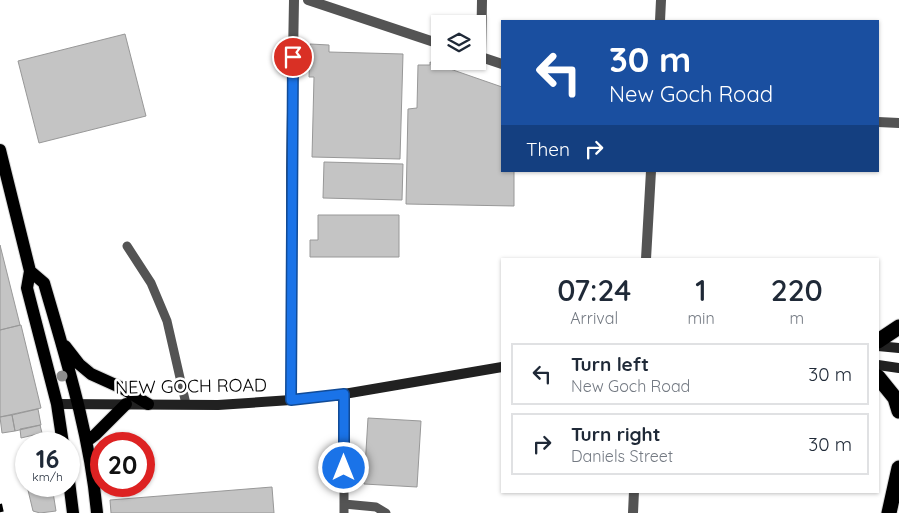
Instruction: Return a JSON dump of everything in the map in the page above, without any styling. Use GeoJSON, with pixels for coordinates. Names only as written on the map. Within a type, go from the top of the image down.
{"type":"FeatureCollection","features":[{"type":"Feature","properties":{"kind":"highway"},"geometry":{"type":"LineString","coordinates":[[879,340],[899,327]]}},
{"type":"Feature","properties":{"kind":"highway"},"geometry":{"type":"LineString","coordinates":[[879,378],[895,398],[899,411]]}},
{"type":"Feature","properties":{"kind":"highway"},"geometry":{"type":"LineString","coordinates":[[890,513],[899,468]]}},
{"type":"Feature","properties":{"kind":"main road"},"geometry":{"type":"LineString","coordinates":[[0,150],[30,271],[27,288],[57,404],[61,432]]}},
{"type":"Feature","properties":{"kind":"main road"},"geometry":{"type":"LineString","coordinates":[[30,271],[44,283],[79,404],[87,441],[97,513]]}},
{"type":"Feature","properties":{"kind":"main road"},"geometry":{"type":"LineString","coordinates":[[60,340],[79,364],[91,374],[122,388],[148,404]]}},
{"type":"Feature","properties":{"kind":"main road"},"geometry":{"type":"LineString","coordinates":[[879,346],[899,348]]}},
{"type":"Feature","properties":{"kind":"main road"},"geometry":{"type":"LineString","coordinates":[[879,365],[899,368]]}},
{"type":"Feature","properties":{"kind":"main road","name":"NEW GOCH ROAD"},"geometry":{"type":"LineString","coordinates":[[57,404],[218,404],[291,400],[344,394],[501,367]]}},
{"type":"Feature","properties":{"kind":"main road"},"geometry":{"type":"LineString","coordinates":[[87,441],[126,404]]}},
{"type":"Feature","properties":{"kind":"main road"},"geometry":{"type":"LineString","coordinates":[[71,497],[73,513]]}},
{"type":"Feature","properties":{"kind":"street"},"geometry":{"type":"LineString","coordinates":[[291,400],[291,169],[294,0]]}},
{"type":"Feature","properties":{"kind":"street"},"geometry":{"type":"LineString","coordinates":[[308,0],[431,41]]}},
{"type":"Feature","properties":{"kind":"street"},"geometry":{"type":"LineString","coordinates":[[481,15],[482,0]]}},
{"type":"Feature","properties":{"kind":"street"},"geometry":{"type":"LineString","coordinates":[[660,20],[661,0]]}},
{"type":"Feature","properties":{"kind":"street"},"geometry":{"type":"LineString","coordinates":[[486,59],[501,64]]}},
{"type":"Feature","properties":{"kind":"street"},"geometry":{"type":"LineString","coordinates":[[879,122],[899,124]]}},
{"type":"Feature","properties":{"kind":"street"},"geometry":{"type":"LineString","coordinates":[[646,258],[651,172]]}},
{"type":"Feature","properties":{"kind":"street"},"geometry":{"type":"LineString","coordinates":[[633,513],[634,493]]}},
{"type":"Feature","properties":{"kind":"lane"},"geometry":{"type":"LineString","coordinates":[[127,246],[151,283],[167,321],[186,404]]}},
{"type":"Feature","properties":{"kind":"lane"},"geometry":{"type":"LineString","coordinates":[[344,394],[344,509],[376,507],[386,513]]}},
{"type":"Feature","properties":{"kind":"building"},"geometry":{"type":"Polygon","coordinates":[[[125,34],[146,116],[39,143],[18,61],[125,34]]]}},
{"type":"Feature","properties":{"kind":"building"},"geometry":{"type":"Polygon","coordinates":[[[310,44],[329,45],[329,52],[403,54],[400,159],[312,157],[314,77],[309,77],[310,44]]]}},
{"type":"Feature","properties":{"kind":"building"},"geometry":{"type":"Polygon","coordinates":[[[430,62],[431,70],[453,70],[501,87],[501,172],[514,172],[514,206],[406,204],[408,109],[417,108],[418,65],[430,65],[430,62]]]}},
{"type":"Feature","properties":{"kind":"building"},"geometry":{"type":"Polygon","coordinates":[[[324,162],[403,164],[402,200],[323,198],[324,162]]]}},
{"type":"Feature","properties":{"kind":"building"},"geometry":{"type":"Polygon","coordinates":[[[318,215],[399,215],[399,257],[310,257],[310,240],[318,240],[318,215]]]}},
{"type":"Feature","properties":{"kind":"building"},"geometry":{"type":"Polygon","coordinates":[[[0,245],[20,325],[0,330],[0,245]]]}},
{"type":"Feature","properties":{"kind":"building"},"geometry":{"type":"Polygon","coordinates":[[[21,325],[41,408],[0,417],[0,330],[21,325]]]}},
{"type":"Feature","properties":{"kind":"building"},"geometry":{"type":"Polygon","coordinates":[[[38,409],[41,425],[15,431],[12,415],[38,409]]]}},
{"type":"Feature","properties":{"kind":"building"},"geometry":{"type":"Polygon","coordinates":[[[12,415],[15,431],[2,433],[0,417],[12,415]]]}},
{"type":"Feature","properties":{"kind":"building"},"geometry":{"type":"Polygon","coordinates":[[[368,418],[421,421],[417,487],[364,484],[368,418]]]}},
{"type":"Feature","properties":{"kind":"building"},"geometry":{"type":"Polygon","coordinates":[[[40,425],[42,432],[20,432],[20,429],[40,425]]]}},
{"type":"Feature","properties":{"kind":"building"},"geometry":{"type":"Polygon","coordinates":[[[272,487],[274,513],[111,513],[110,500],[272,487]]]}},
{"type":"Feature","properties":{"kind":"building"},"geometry":{"type":"Polygon","coordinates":[[[30,497],[54,497],[56,511],[40,513],[33,511],[30,497]]]}},
{"type":"Feature","properties":{"kind":"railway"},"geometry":{"type":"LineString","coordinates":[[0,504],[2,513]]}},
{"type":"Feature","properties":{"kind":"route"},"geometry":{"type":"LineString","coordinates":[[293,57],[291,400],[344,394],[344,468]]}}]}
